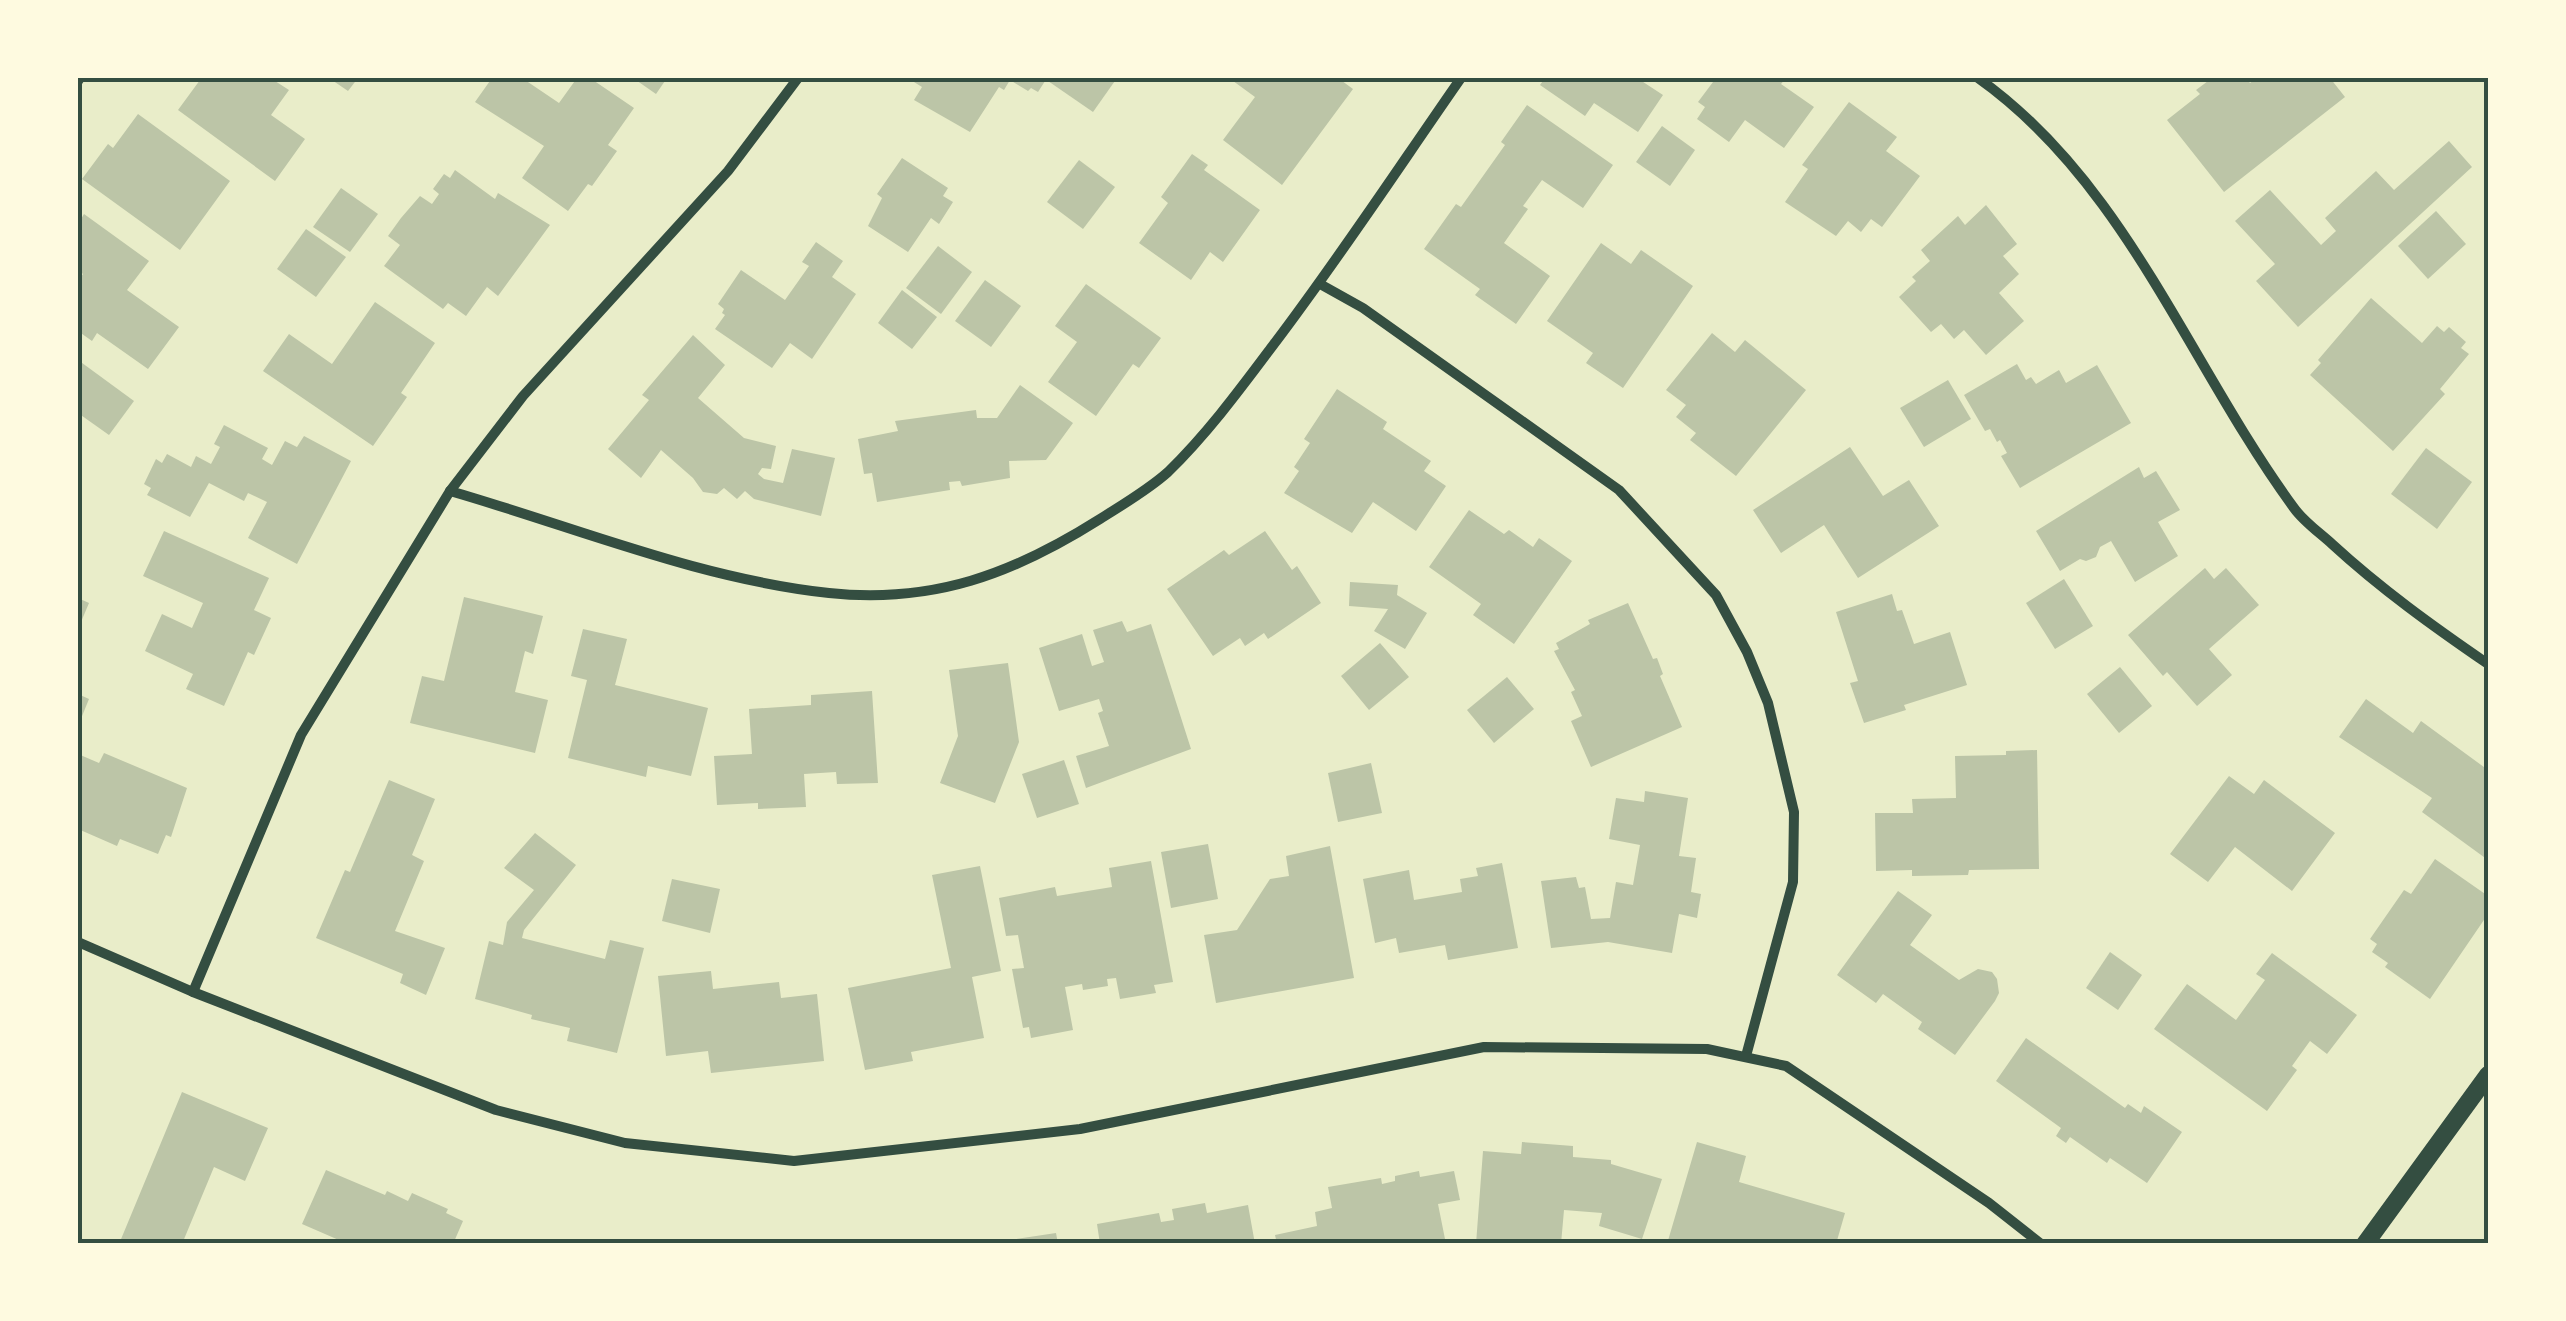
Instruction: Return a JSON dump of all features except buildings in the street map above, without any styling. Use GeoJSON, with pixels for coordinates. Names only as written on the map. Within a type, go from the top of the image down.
{"type":"FeatureCollection","features":[{"type":"Feature","properties":{"kind":"street"},"geometry":{"type":"LineString","coordinates":[[193,992],[301,735],[450,491],[522,396],[728,171],[798,78]]}},
{"type":"Feature","properties":{"kind":"street"},"geometry":{"type":"LineString","coordinates":[[450,491],[736,579],[831,593],[906,595],[968,584],[1018,566],[1063,543],[1165,474],[1217,420],[1320,284],[1460,78]]}},
{"type":"Feature","properties":{"kind":"street"},"geometry":{"type":"LineString","coordinates":[[1978,78],[2019,106],[2084,178],[2167,301],[2240,429],[2297,512],[2364,574],[2488,664]]}},
{"type":"Feature","properties":{"kind":"street"},"geometry":{"type":"LineString","coordinates":[[1320,284],[1363,308],[1619,490],[1716,595],[1747,652],[1768,704],[1794,812],[1794,882],[1746,1056]]}},
{"type":"Feature","properties":{"kind":"street"},"geometry":{"type":"LineString","coordinates":[[78,942],[193,992],[496,1110],[625,1144],[794,1161],[1080,1129],[1484,1048],[1707,1050],[1746,1056],[1786,1066],[1989,1202],[2040,1244]]}},
{"type":"Feature","properties":{"kind":"street"},"geometry":{"type":"LineString","coordinates":[[2364,1244],[2488,1076]]}}]}
